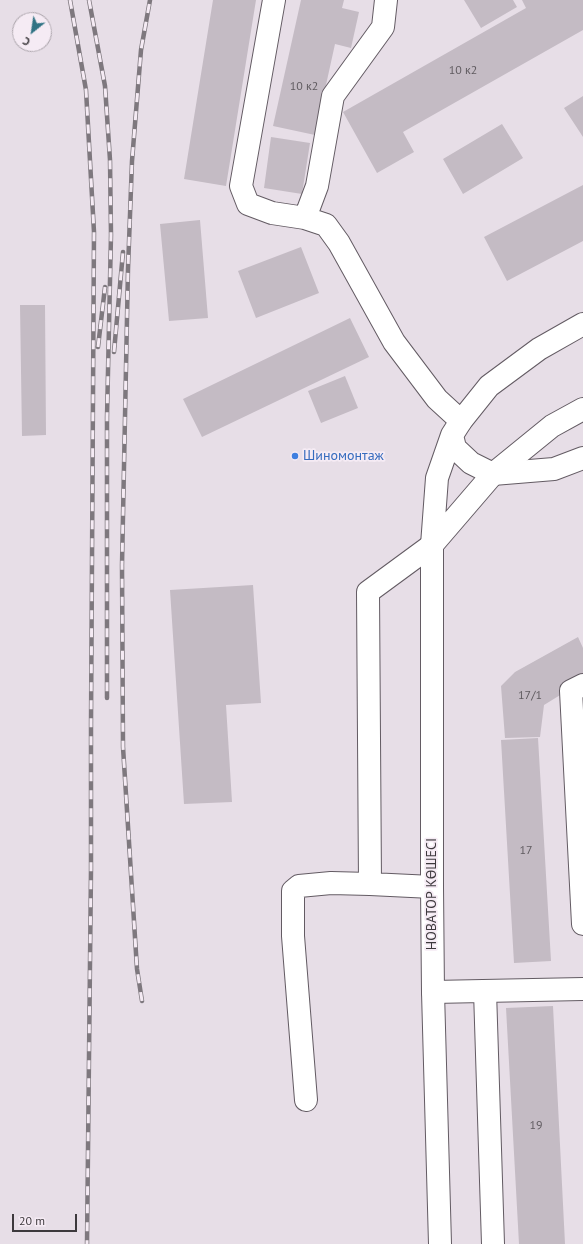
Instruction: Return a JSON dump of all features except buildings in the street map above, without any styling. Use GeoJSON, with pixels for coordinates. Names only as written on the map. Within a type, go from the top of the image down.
{"type":"FeatureCollection","features":[{"type":"Feature","properties":{"kind":"main road"},"geometry":{"type":"LineString","coordinates":[[274,0],[241,186],[248,204],[272,213],[305,218],[326,225],[339,243],[394,342],[457,428],[455,448],[471,463],[493,474],[554,468],[583,458]]}},
{"type":"Feature","properties":{"kind":"main road"},"geometry":{"type":"LineString","coordinates":[[305,218],[317,186],[333,96],[383,27],[386,0]]}},
{"type":"Feature","properties":{"kind":"main road","name":"НОВАТОР КӨШЕСІ"},"geometry":{"type":"LineString","coordinates":[[440,1244],[433,992],[432,887],[432,545],[437,478],[457,428],[489,386],[540,349],[583,324]]}},
{"type":"Feature","properties":{"kind":"main road"},"geometry":{"type":"LineString","coordinates":[[370,884],[368,592],[432,545],[493,474],[552,426],[583,408]]}},
{"type":"Feature","properties":{"kind":"main road"},"geometry":{"type":"LineString","coordinates":[[583,685],[571,691],[583,924]]}},
{"type":"Feature","properties":{"kind":"main road"},"geometry":{"type":"LineString","coordinates":[[306,1100],[293,936],[292,891],[299,886],[331,883],[432,887]]}},
{"type":"Feature","properties":{"kind":"main road"},"geometry":{"type":"LineString","coordinates":[[433,992],[583,989]]}},
{"type":"Feature","properties":{"kind":"main road"},"geometry":{"type":"LineString","coordinates":[[485,991],[493,1244]]}},
{"type":"Feature","properties":{"kind":"railway"},"geometry":{"type":"LineString","coordinates":[[70,0],[86,90],[94,232],[91,869],[87,1244]]}},
{"type":"Feature","properties":{"kind":"railway"},"geometry":{"type":"LineString","coordinates":[[89,0],[105,86],[110,160],[111,235],[107,417],[107,698]]}},
{"type":"Feature","properties":{"kind":"railway"},"geometry":{"type":"LineString","coordinates":[[142,1001],[137,969],[123,747],[122,565],[128,269],[132,161],[141,50],[150,0]]}},
{"type":"Feature","properties":{"kind":"railway"},"geometry":{"type":"LineString","coordinates":[[114,352],[123,252]]}},
{"type":"Feature","properties":{"kind":"railway"},"geometry":{"type":"LineString","coordinates":[[98,347],[105,287]]}},
{"type":"Feature","properties":{"kind":"place","name":"Шиномонтаж"},"geometry":{"type":"Point","coordinates":[295,456]}}]}
